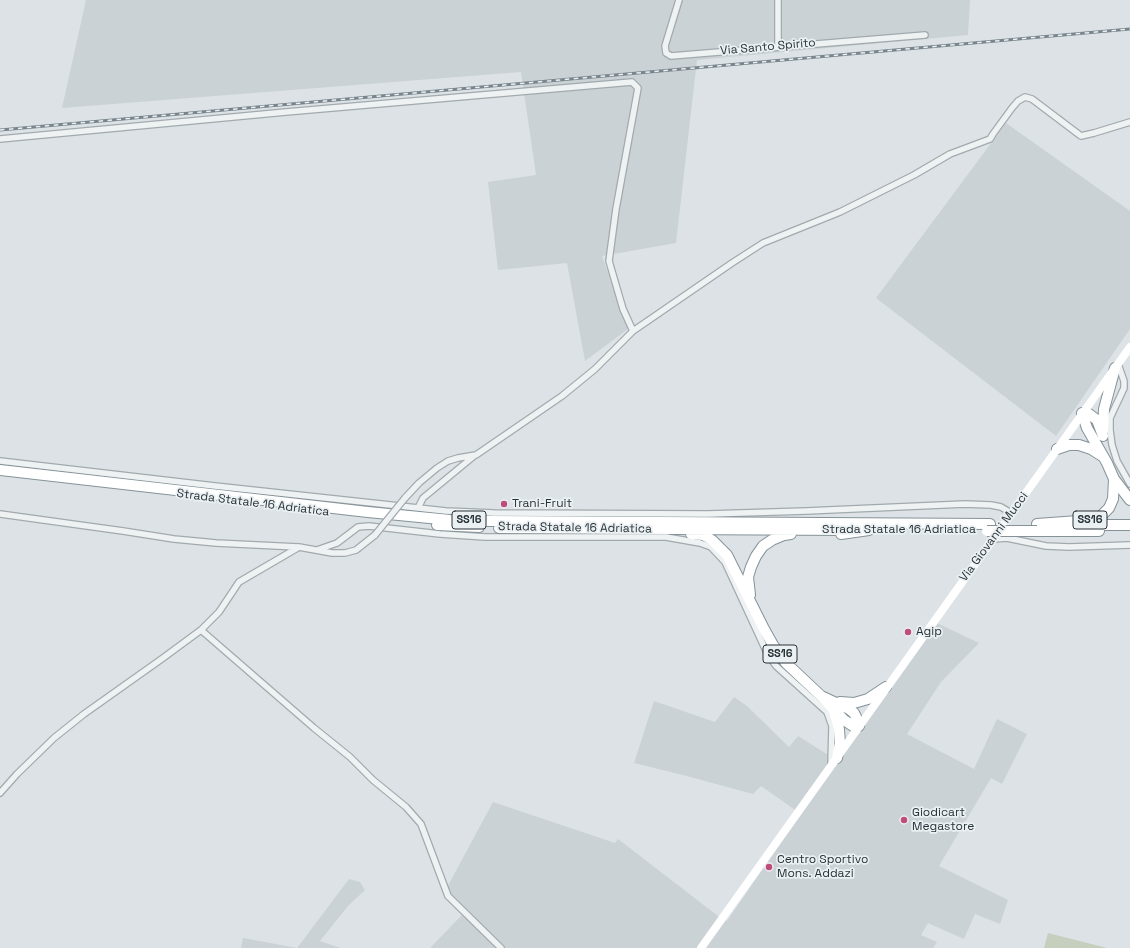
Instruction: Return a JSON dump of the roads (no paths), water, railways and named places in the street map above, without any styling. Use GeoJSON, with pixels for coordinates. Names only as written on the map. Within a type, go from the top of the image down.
{"type":"FeatureCollection","features":[{"type":"Feature","properties":{"kind":"highway","name":"SS16"},"geometry":{"type":"LineString","coordinates":[[1106,460],[1103,436],[1104,409],[1116,366]]}},
{"type":"Feature","properties":{"kind":"highway","name":"SS16"},"geometry":{"type":"LineString","coordinates":[[1103,436],[1097,420],[1089,414],[1082,413],[1087,428],[1106,460],[1114,479],[1130,500]]}},
{"type":"Feature","properties":{"kind":"highway"},"geometry":{"type":"LineString","coordinates":[[1057,450],[1069,445],[1079,445],[1091,449],[1106,460]]}},
{"type":"Feature","properties":{"kind":"highway","name":"Strada Statale 16 Adriatica"},"geometry":{"type":"LineString","coordinates":[[0,470],[450,520],[990,531]]}},
{"type":"Feature","properties":{"kind":"highway","name":"Strada Statale 16 Adriatica"},"geometry":{"type":"LineString","coordinates":[[0,474],[168,492],[453,527],[990,531],[1130,525]]}},
{"type":"Feature","properties":{"kind":"highway","name":"SS16"},"geometry":{"type":"LineString","coordinates":[[1037,528],[1092,520],[1101,516],[1110,508],[1113,500],[1114,479]]}},
{"type":"Feature","properties":{"kind":"highway","name":"Strada Statale 16 Adriatica"},"geometry":{"type":"LineString","coordinates":[[1037,528],[1130,531]]}},
{"type":"Feature","properties":{"kind":"highway","name":"SS16"},"geometry":{"type":"LineString","coordinates":[[655,529],[703,536],[712,540],[727,555],[773,645],[786,663],[821,696],[834,706],[849,709],[854,714],[859,726]]}},
{"type":"Feature","properties":{"kind":"highway","name":"SS16"},"geometry":{"type":"LineString","coordinates":[[751,603],[748,577],[750,567],[763,546],[772,540],[784,535],[842,534],[869,530]]}},
{"type":"Feature","properties":{"kind":"highway","name":"SS16"},"geometry":{"type":"LineString","coordinates":[[834,706],[868,699],[886,687]]}},
{"type":"Feature","properties":{"kind":"highway"},"geometry":{"type":"LineString","coordinates":[[834,706],[839,729],[840,743],[837,758]]}},
{"type":"Feature","properties":{"kind":"main road","name":"Via Giovanni Mucci"},"geometry":{"type":"LineString","coordinates":[[701,948],[837,758],[990,531],[1012,513],[1130,347]]}},
{"type":"Feature","properties":{"kind":"street","name":"Via Santo Spirito"},"geometry":{"type":"LineString","coordinates":[[679,0],[665,46],[666,53],[671,56],[925,35]]}},
{"type":"Feature","properties":{"kind":"street"},"geometry":{"type":"LineString","coordinates":[[778,0],[778,46]]}},
{"type":"Feature","properties":{"kind":"street"},"geometry":{"type":"LineString","coordinates":[[0,139],[286,112],[632,82],[638,88],[616,209],[609,261],[623,309],[633,332]]}},
{"type":"Feature","properties":{"kind":"street"},"geometry":{"type":"LineString","coordinates":[[418,508],[423,498],[476,455],[562,396],[595,369],[633,332],[699,284],[763,243],[840,212],[914,175],[950,154],[990,139],[1018,101],[1026,97],[1032,99],[1081,136],[1094,134],[1130,122]]}},
{"type":"Feature","properties":{"kind":"street"},"geometry":{"type":"LineString","coordinates":[[1116,366],[1124,381],[1124,388],[1110,418],[1110,430],[1112,445],[1116,457],[1121,470],[1130,484]]}},
{"type":"Feature","properties":{"kind":"street"},"geometry":{"type":"LineString","coordinates":[[0,514],[174,539],[216,543],[298,547],[332,553],[345,552],[356,550],[375,535],[405,498],[419,483],[437,468],[448,461],[476,455]]}},
{"type":"Feature","properties":{"kind":"street"},"geometry":{"type":"LineString","coordinates":[[0,461],[446,511],[494,513],[708,514],[965,504],[991,505],[1001,507],[1012,513]]}},
{"type":"Feature","properties":{"kind":"street"},"geometry":{"type":"LineString","coordinates":[[317,550],[337,543],[358,528],[368,526],[440,534],[485,537],[666,537],[700,543],[711,547],[725,562],[768,655],[776,666],[821,706],[830,718],[832,726],[831,766]]}},
{"type":"Feature","properties":{"kind":"street"},"geometry":{"type":"LineString","coordinates":[[990,531],[1007,538],[1033,544],[1061,546],[1130,545]]}},
{"type":"Feature","properties":{"kind":"street"},"geometry":{"type":"LineString","coordinates":[[0,793],[54,738],[84,714],[200,630],[219,612],[239,582],[298,547]]}},
{"type":"Feature","properties":{"kind":"street"},"geometry":{"type":"LineString","coordinates":[[200,630],[350,757],[373,780],[406,806],[421,824],[448,896],[501,948]]}},
{"type":"Feature","properties":{"kind":"railway"},"geometry":{"type":"LineString","coordinates":[[0,130],[1130,29]]}},
{"type":"Feature","properties":{"kind":"place","name":"Trani-Fruit"},"geometry":{"type":"Point","coordinates":[504,504]}},
{"type":"Feature","properties":{"kind":"place","name":"Agip"},"geometry":{"type":"Point","coordinates":[908,632]}},
{"type":"Feature","properties":{"kind":"place","name":"Giodicart Megastore"},"geometry":{"type":"Point","coordinates":[904,820]}},
{"type":"Feature","properties":{"kind":"place","name":"Centro Sportivo Mons. Addazi"},"geometry":{"type":"Point","coordinates":[769,867]}}]}
